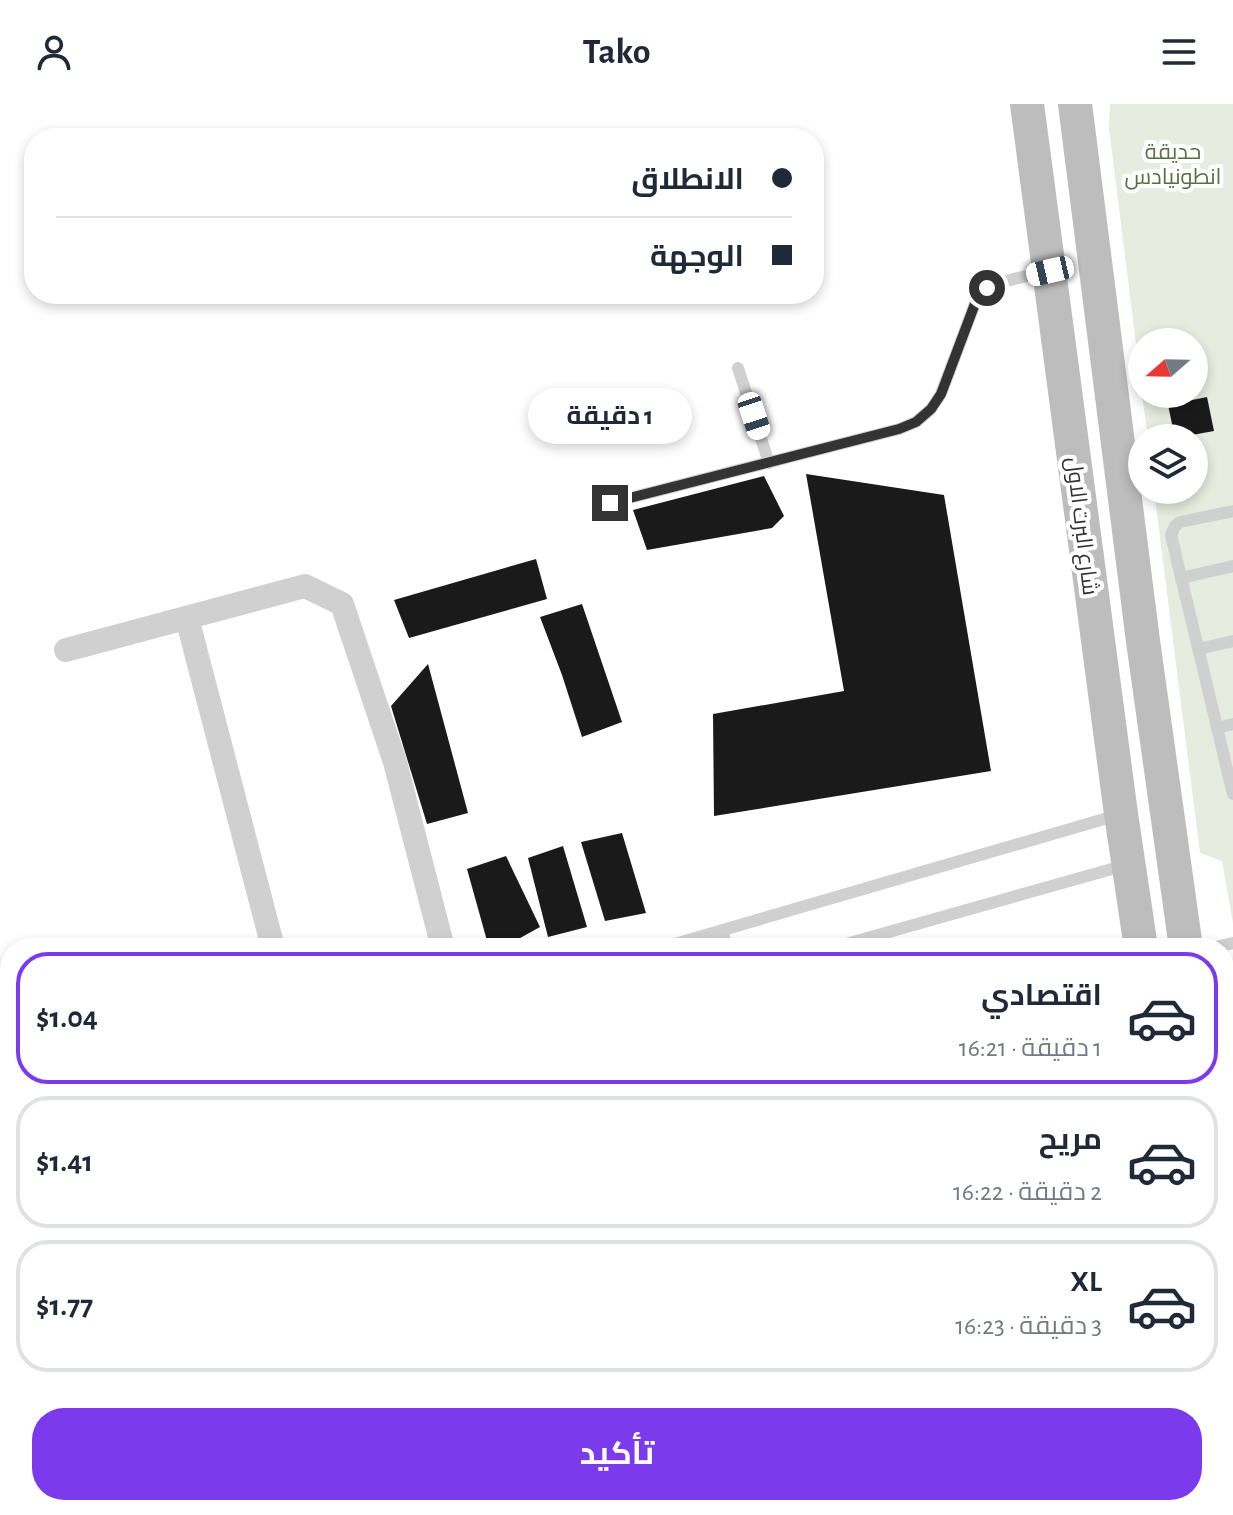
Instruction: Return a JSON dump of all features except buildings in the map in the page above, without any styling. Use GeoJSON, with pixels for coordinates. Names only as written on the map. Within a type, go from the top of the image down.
{"type":"FeatureCollection","features":[{"type":"Feature","properties":{"kind":"main road","name":"شارع البرت الاول"},"geometry":{"type":"LineString","coordinates":[[1027,104],[1139,938]]}},
{"type":"Feature","properties":{"kind":"main road","name":"شارع البرت الاول"},"geometry":{"type":"LineString","coordinates":[[1075,104],[1143,641],[1185,938]]}},
{"type":"Feature","properties":{"kind":"main road"},"geometry":{"type":"LineString","coordinates":[[1099,646],[1143,641]]}},
{"type":"Feature","properties":{"kind":"street"},"geometry":{"type":"LineString","coordinates":[[66,650],[305,586],[342,604],[395,762],[440,938]]}},
{"type":"Feature","properties":{"kind":"street"},"geometry":{"type":"LineString","coordinates":[[187,618],[270,938]]}},
{"type":"Feature","properties":{"kind":"lane"},"geometry":{"type":"LineString","coordinates":[[610,503],[899,429],[916,422],[931,409],[941,394],[981,294],[995,284],[1050,271]]}},
{"type":"Feature","properties":{"kind":"lane"},"geometry":{"type":"LineString","coordinates":[[738,368],[769,463]]}},
{"type":"Feature","properties":{"kind":"lane"},"geometry":{"type":"LineString","coordinates":[[1232,786],[1171,535],[1180,522],[1233,511]]}},
{"type":"Feature","properties":{"kind":"lane"},"geometry":{"type":"LineString","coordinates":[[1181,578],[1233,566]]}},
{"type":"Feature","properties":{"kind":"lane"},"geometry":{"type":"LineString","coordinates":[[1198,649],[1233,641]]}},
{"type":"Feature","properties":{"kind":"lane"},"geometry":{"type":"LineString","coordinates":[[1217,728],[1233,724]]}},
{"type":"Feature","properties":{"kind":"lane"},"geometry":{"type":"LineString","coordinates":[[695,938],[1121,814]]}},
{"type":"Feature","properties":{"kind":"lane"},"geometry":{"type":"LineString","coordinates":[[867,938],[1128,864]]}},
{"type":"Feature","properties":{"kind":"lane"},"geometry":{"type":"LineString","coordinates":[[722,930],[724,938]]}},
{"type":"Feature","properties":{"kind":"green space","name":"حديقة انطونيادس"},"geometry":{"type":"Polygon","coordinates":[[[1110,104],[1233,104],[1233,923],[1222,861],[1200,853],[1156,504],[1208,504],[1208,424],[1146,424],[1144,408],[1208,408],[1208,328],[1134,328],[1109,128],[1110,104]]]}},
{"type":"Feature","properties":{"kind":"route"},"geometry":{"type":"LineString","coordinates":[[610,503],[899,429],[916,422],[931,409],[941,394],[976,301],[987,288]]}}]}
